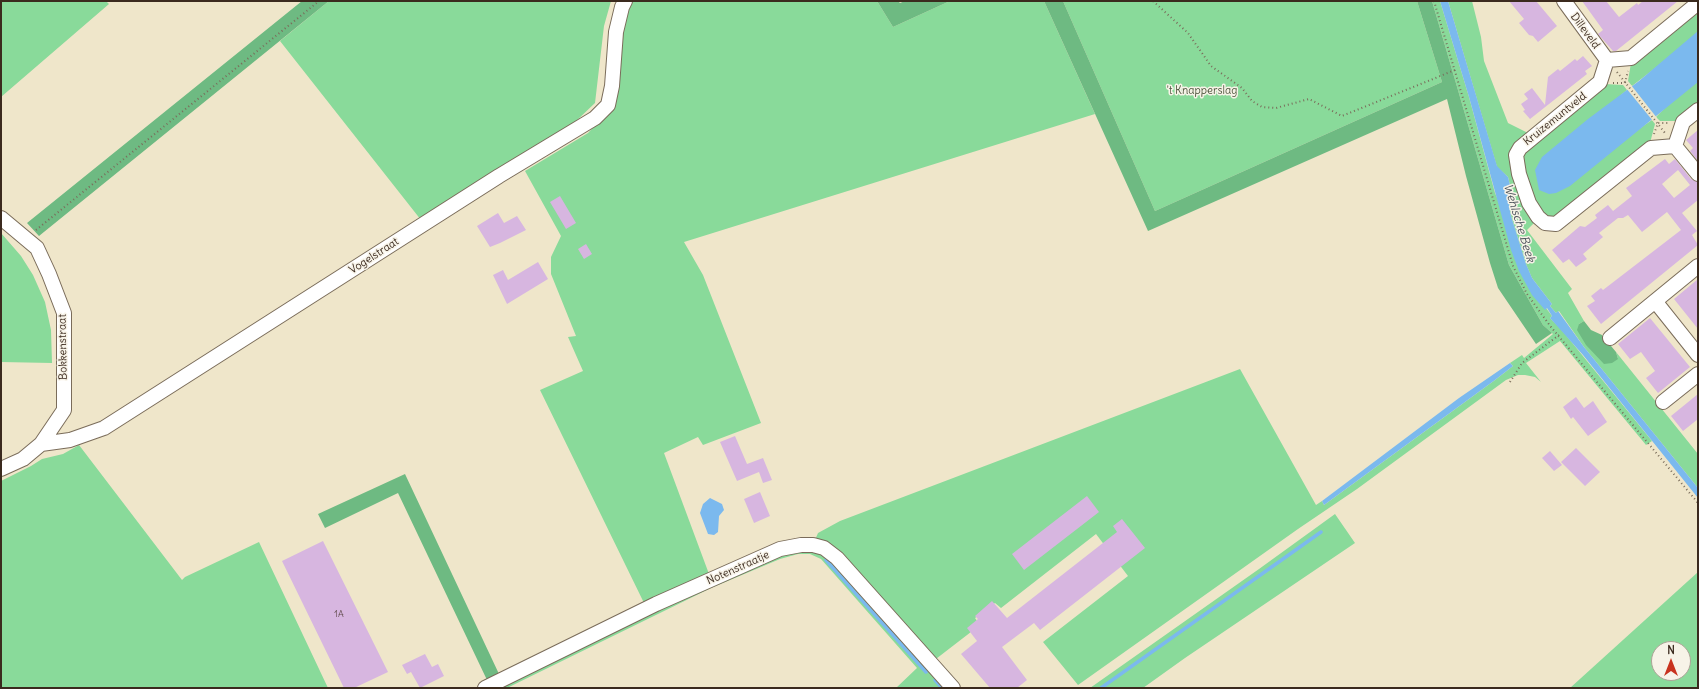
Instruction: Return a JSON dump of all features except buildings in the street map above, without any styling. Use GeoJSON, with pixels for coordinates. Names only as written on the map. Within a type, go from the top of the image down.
{"type":"FeatureCollection","features":[{"type":"Feature","properties":{"kind":"street","name":"Vogelstraat"},"geometry":{"type":"LineString","coordinates":[[41,444],[70,440],[104,428],[492,180],[595,118],[608,105],[612,86],[616,32],[622,7],[625,1]]}},
{"type":"Feature","properties":{"kind":"street","name":"Dilleveld"},"geometry":{"type":"LineString","coordinates":[[1564,1],[1607,60]]}},
{"type":"Feature","properties":{"kind":"street"},"geometry":{"type":"LineString","coordinates":[[1600,82],[1607,60],[1631,58],[1698,3]]}},
{"type":"Feature","properties":{"kind":"street","name":"Kruizemuntveld"},"geometry":{"type":"LineString","coordinates":[[1600,82],[1518,151],[1516,160],[1522,186],[1538,217],[1545,223],[1556,224],[1651,148]]}},
{"type":"Feature","properties":{"kind":"street"},"geometry":{"type":"LineString","coordinates":[[1675,146],[1683,122],[1698,110]]}},
{"type":"Feature","properties":{"kind":"street"},"geometry":{"type":"LineString","coordinates":[[1651,148],[1675,146]]}},
{"type":"Feature","properties":{"kind":"street"},"geometry":{"type":"LineString","coordinates":[[1675,146],[1698,174]]}},
{"type":"Feature","properties":{"kind":"street","name":"Bokkenstraat"},"geometry":{"type":"LineString","coordinates":[[1,218],[37,248],[64,313],[64,410],[41,444],[23,459],[1,469]]}},
{"type":"Feature","properties":{"kind":"street"},"geometry":{"type":"LineString","coordinates":[[1610,338],[1698,266]]}},
{"type":"Feature","properties":{"kind":"street"},"geometry":{"type":"LineString","coordinates":[[1655,301],[1698,355]]}},
{"type":"Feature","properties":{"kind":"street"},"geometry":{"type":"LineString","coordinates":[[1663,402],[1698,374]]}},
{"type":"Feature","properties":{"kind":"street","name":"Notenstraatje"},"geometry":{"type":"LineString","coordinates":[[485,688],[671,598],[780,549],[801,545],[813,545],[824,548],[837,558],[953,688]]}},
{"type":"Feature","properties":{"kind":"path"},"geometry":{"type":"LineString","coordinates":[[26,238],[319,1]]}},
{"type":"Feature","properties":{"kind":"path"},"geometry":{"type":"LineString","coordinates":[[1153,1],[1188,33],[1211,66],[1242,88],[1252,100],[1262,107],[1276,108],[1309,99],[1342,116],[1455,70]]}},
{"type":"Feature","properties":{"kind":"path"},"geometry":{"type":"LineString","coordinates":[[1434,1],[1513,266],[1527,294],[1698,503]]}},
{"type":"Feature","properties":{"kind":"path"},"geometry":{"type":"LineString","coordinates":[[1600,82],[1625,84],[1631,58]]}},
{"type":"Feature","properties":{"kind":"path"},"geometry":{"type":"LineString","coordinates":[[1626,85],[1656,121]]}},
{"type":"Feature","properties":{"kind":"path"},"geometry":{"type":"LineString","coordinates":[[1651,148],[1658,123],[1683,122]]}},
{"type":"Feature","properties":{"kind":"path"},"geometry":{"type":"LineString","coordinates":[[1510,382],[1522,363],[1559,335]]}},
{"type":"Feature","properties":{"kind":"green space"},"geometry":{"type":"Polygon","coordinates":[[[1,1],[106,1],[109,4],[1,97],[1,1]]]}},
{"type":"Feature","properties":{"kind":"green space"},"geometry":{"type":"Polygon","coordinates":[[[302,1],[329,1],[39,236],[27,223],[302,1]]]}},
{"type":"Feature","properties":{"kind":"green space"},"geometry":{"type":"Polygon","coordinates":[[[329,1],[611,1],[604,26],[595,103],[573,124],[421,220],[280,41],[329,1]]]}},
{"type":"Feature","properties":{"kind":"green space"},"geometry":{"type":"Polygon","coordinates":[[[630,1],[877,1],[893,27],[950,1],[1044,1],[1095,114],[684,242],[703,275],[761,423],[703,445],[698,437],[664,453],[709,574],[645,605],[540,390],[583,371],[568,337],[576,336],[551,274],[551,257],[561,236],[525,171],[588,133],[608,112],[616,47],[630,1]]]}},
{"type":"Feature","properties":{"kind":"green space"},"geometry":{"type":"Polygon","coordinates":[[[877,1],[898,1],[900,3],[905,1],[950,1],[893,27],[877,1]]]}},
{"type":"Feature","properties":{"kind":"green space"},"geometry":{"type":"Polygon","coordinates":[[[1044,1],[1063,1],[1155,211],[1442,82],[1417,1],[1432,1],[1509,265],[1543,325],[1552,333],[1536,344],[1498,288],[1466,176],[1447,99],[1148,231],[1044,1]]]}},
{"type":"Feature","properties":{"kind":"green space","name":"'t Knapperslag"},"geometry":{"type":"Polygon","coordinates":[[[1063,1],[1417,1],[1442,82],[1155,211],[1063,1]]]}},
{"type":"Feature","properties":{"kind":"green space"},"geometry":{"type":"Polygon","coordinates":[[[1432,1],[1440,1],[1469,97],[1495,193],[1545,309],[1546,308],[1552,316],[1550,318],[1561,329],[1652,441],[1646,445],[1560,341],[1526,363],[1541,382],[1535,377],[1525,375],[1518,375],[1506,380],[1357,489],[1078,685],[1043,642],[1128,576],[1096,534],[1001,608],[995,603],[975,618],[980,625],[932,662],[815,540],[818,533],[840,521],[1240,369],[1316,505],[1322,501],[1324,505],[1495,380],[1513,366],[1510,363],[1522,355],[1524,358],[1553,334],[1543,325],[1509,265],[1432,1]]]}},
{"type":"Feature","properties":{"kind":"green space"},"geometry":{"type":"Polygon","coordinates":[[[1448,1],[1472,1],[1481,37],[1484,61],[1508,123],[1530,134],[1513,147],[1537,220],[1527,230],[1572,289],[1568,293],[1584,321],[1579,324],[1618,359],[1616,352],[1698,454],[1698,488],[1584,347],[1559,311],[1556,313],[1550,306],[1552,304],[1532,278],[1511,216],[1509,206],[1512,193],[1508,177],[1497,167],[1448,1]]]}},
{"type":"Feature","properties":{"kind":"green space"},"geometry":{"type":"Polygon","coordinates":[[[1698,9],[1698,35],[1632,86],[1628,81],[1631,63],[1698,9]]]}},
{"type":"Feature","properties":{"kind":"green space"},"geometry":{"type":"Polygon","coordinates":[[[1698,74],[1698,105],[1678,121],[1660,121],[1656,117],[1698,74]]]}},
{"type":"Feature","properties":{"kind":"green space"},"geometry":{"type":"Polygon","coordinates":[[[1604,84],[1623,85],[1627,90],[1621,95],[1589,163],[1652,120],[1655,124],[1650,143],[1558,217],[1549,218],[1537,206],[1520,160],[1522,153],[1604,84]]]}},
{"type":"Feature","properties":{"kind":"green space"},"geometry":{"type":"Polygon","coordinates":[[[1,233],[21,256],[33,275],[45,302],[51,330],[52,363],[1,362],[1,233]]]}},
{"type":"Feature","properties":{"kind":"green space"},"geometry":{"type":"Polygon","coordinates":[[[1584,321],[1591,330],[1602,335],[1616,352],[1618,359],[1612,363],[1604,364],[1586,345],[1577,330],[1579,324],[1584,321]]]}},
{"type":"Feature","properties":{"kind":"green space"},"geometry":{"type":"Polygon","coordinates":[[[79,445],[182,580],[185,577],[259,542],[328,688],[1,688],[1,481],[42,459],[63,454],[79,445]]]}},
{"type":"Feature","properties":{"kind":"green space"},"geometry":{"type":"Polygon","coordinates":[[[405,474],[499,674],[487,680],[398,493],[325,528],[318,514],[405,474]]]}},
{"type":"Feature","properties":{"kind":"green space"},"geometry":{"type":"Polygon","coordinates":[[[1335,514],[1355,543],[1143,688],[1090,688],[1259,569],[1335,514]]]}},
{"type":"Feature","properties":{"kind":"green space"},"geometry":{"type":"Polygon","coordinates":[[[794,550],[818,552],[828,557],[948,688],[896,688],[917,668],[821,559],[810,554],[798,554],[780,559],[711,588],[507,688],[495,688],[702,587],[794,550]]]}},
{"type":"Feature","properties":{"kind":"green space"},"geometry":{"type":"Polygon","coordinates":[[[1698,572],[1698,688],[1570,688],[1698,572]]]}},
{"type":"Feature","properties":{"kind":"water"},"geometry":{"type":"Polygon","coordinates":[[[1440,1],[1448,1],[1497,166],[1508,177],[1512,193],[1509,206],[1511,216],[1532,278],[1552,304],[1550,306],[1556,313],[1558,311],[1584,347],[1698,488],[1698,498],[1583,355],[1550,318],[1552,316],[1547,308],[1545,310],[1532,295],[1519,271],[1511,250],[1469,97],[1440,1]]]}},
{"type":"Feature","properties":{"kind":"water"},"geometry":{"type":"Polygon","coordinates":[[[1698,31],[1698,82],[1570,186],[1556,193],[1549,194],[1539,190],[1535,170],[1542,157],[1588,119],[1639,81],[1698,31]]]}},
{"type":"Feature","properties":{"kind":"water"},"geometry":{"type":"Polygon","coordinates":[[[1510,363],[1513,366],[1495,380],[1324,505],[1322,501],[1459,398],[1510,363]]]}},
{"type":"Feature","properties":{"kind":"water"},"geometry":{"type":"Polygon","coordinates":[[[710,498],[722,504],[724,510],[719,516],[718,532],[714,535],[708,534],[700,513],[703,504],[710,498]]]}},
{"type":"Feature","properties":{"kind":"pier"},"geometry":{"type":"Polygon","coordinates":[[[1631,85],[1657,118],[1653,121],[1626,88],[1631,85]]]}},
{"type":"Feature","properties":{"kind":"waterway"},"geometry":{"type":"LineString","coordinates":[[1101,688],[1321,532]]}},
{"type":"Feature","properties":{"kind":"waterway"},"geometry":{"type":"LineString","coordinates":[[826,560],[926,672]]}},
{"type":"Feature","properties":{"kind":"waterway"},"geometry":{"type":"LineString","coordinates":[[935,680],[942,688]]}},
{"type":"Feature","properties":{"kind":"water label","name":"Wehlsche Beek"},"geometry":{"type":"Point","coordinates":[1519,223]}}]}
